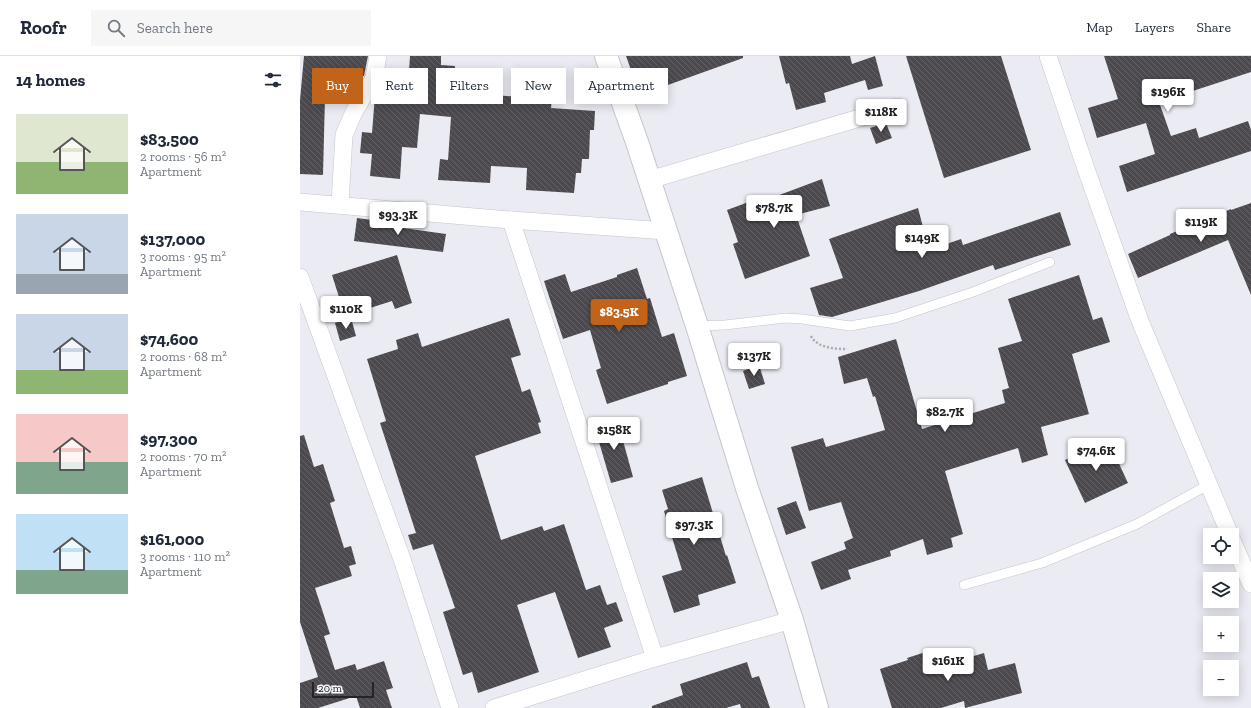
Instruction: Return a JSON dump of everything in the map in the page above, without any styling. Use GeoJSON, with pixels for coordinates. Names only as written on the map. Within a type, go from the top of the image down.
{"type":"FeatureCollection","features":[{"type":"Feature","properties":{"kind":"street"},"geometry":{"type":"LineString","coordinates":[[340,204],[344,135],[354,112],[374,78],[378,56]]}},
{"type":"Feature","properties":{"kind":"street"},"geometry":{"type":"LineString","coordinates":[[606,56],[666,230],[747,488],[792,620],[817,708]]}},
{"type":"Feature","properties":{"kind":"street"},"geometry":{"type":"LineString","coordinates":[[1048,56],[1084,166],[1140,321],[1227,528]]}},
{"type":"Feature","properties":{"kind":"street"},"geometry":{"type":"LineString","coordinates":[[649,180],[897,107]]}},
{"type":"Feature","properties":{"kind":"street"},"geometry":{"type":"LineString","coordinates":[[300,202],[340,204],[511,220],[666,230]]}},
{"type":"Feature","properties":{"kind":"street"},"geometry":{"type":"LineString","coordinates":[[511,220],[655,658]]}},
{"type":"Feature","properties":{"kind":"street"},"geometry":{"type":"LineString","coordinates":[[300,277],[403,562],[450,708]]}},
{"type":"Feature","properties":{"kind":"street"},"geometry":{"type":"LineString","coordinates":[[1239,556],[1251,584]]}},
{"type":"Feature","properties":{"kind":"street"},"geometry":{"type":"LineString","coordinates":[[494,708],[655,658],[792,620]]}},
{"type":"Feature","properties":{"kind":"lane"},"geometry":{"type":"LineString","coordinates":[[697,326],[725,325],[785,318],[850,326],[895,318],[973,292],[1050,262]]}},
{"type":"Feature","properties":{"kind":"lane"},"geometry":{"type":"LineString","coordinates":[[964,585],[1042,563],[1057,557],[1137,524],[1208,485]]}},
{"type":"Feature","properties":{"kind":"path"},"geometry":{"type":"LineString","coordinates":[[802,319],[813,341],[832,349],[847,349]]}},
{"type":"Feature","properties":{"kind":"building"},"geometry":{"type":"Polygon","coordinates":[[[304,56],[368,56],[364,76],[363,68],[312,68],[312,104],[325,104],[323,175],[300,174],[300,100],[304,56]]]}},
{"type":"Feature","properties":{"kind":"building"},"geometry":{"type":"Polygon","coordinates":[[[410,56],[441,56],[441,65],[455,66],[455,68],[436,68],[436,104],[503,104],[503,96],[511,96],[511,104],[551,104],[551,108],[595,111],[594,130],[590,130],[589,159],[582,159],[581,173],[576,173],[574,193],[526,190],[527,168],[491,166],[490,183],[438,180],[440,159],[448,160],[451,117],[420,114],[417,148],[402,147],[400,179],[370,176],[372,154],[360,153],[362,132],[372,133],[374,104],[428,104],[428,68],[409,68],[410,56]]]}},
{"type":"Feature","properties":{"kind":"building"},"geometry":{"type":"Polygon","coordinates":[[[626,56],[743,56],[743,58],[668,85],[668,68],[630,68],[626,56]]]}},
{"type":"Feature","properties":{"kind":"building"},"geometry":{"type":"Polygon","coordinates":[[[779,56],[850,56],[852,64],[875,56],[883,86],[868,90],[865,80],[824,93],[826,102],[796,110],[789,83],[786,84],[779,56]]]}},
{"type":"Feature","properties":{"kind":"building"},"geometry":{"type":"Polygon","coordinates":[[[906,56],[1001,56],[1031,150],[944,178],[906,56]]]}},
{"type":"Feature","properties":{"kind":"building"},"geometry":{"type":"Polygon","coordinates":[[[1104,56],[1251,56],[1251,72],[1159,102],[1171,136],[1196,128],[1199,138],[1248,121],[1251,130],[1251,151],[1127,192],[1119,166],[1155,154],[1146,123],[1097,138],[1088,108],[1118,99],[1104,56]]]}},
{"type":"Feature","properties":{"kind":"building"},"geometry":{"type":"Polygon","coordinates":[[[886,123],[892,138],[876,144],[870,128],[886,123]]]}},
{"type":"Feature","properties":{"kind":"building"},"geometry":{"type":"Polygon","coordinates":[[[822,179],[830,206],[796,215],[810,256],[745,279],[733,244],[738,242],[727,210],[754,200],[755,204],[822,179]]]}},
{"type":"Feature","properties":{"kind":"building"},"geometry":{"type":"Polygon","coordinates":[[[1251,203],[1251,295],[1228,240],[1138,278],[1128,254],[1170,234],[1231,209],[1251,203]]]}},
{"type":"Feature","properties":{"kind":"building"},"geometry":{"type":"Polygon","coordinates":[[[918,208],[929,250],[961,239],[963,245],[1060,212],[1071,245],[995,270],[993,265],[919,291],[832,317],[819,315],[810,288],[843,278],[829,239],[918,208]]]}},
{"type":"Feature","properties":{"kind":"building"},"geometry":{"type":"Polygon","coordinates":[[[357,218],[403,224],[403,228],[446,234],[443,252],[354,241],[357,218]]]}},
{"type":"Feature","properties":{"kind":"building"},"geometry":{"type":"Polygon","coordinates":[[[397,255],[412,303],[395,309],[392,301],[345,316],[332,275],[397,255]]]}},
{"type":"Feature","properties":{"kind":"building"},"geometry":{"type":"Polygon","coordinates":[[[637,268],[647,299],[650,298],[662,337],[674,333],[687,376],[668,382],[668,384],[607,404],[596,370],[601,368],[590,330],[563,339],[544,281],[565,274],[571,292],[617,277],[617,275],[637,268]]]}},
{"type":"Feature","properties":{"kind":"building"},"geometry":{"type":"Polygon","coordinates":[[[1079,275],[1093,320],[1102,317],[1110,342],[1072,354],[1089,414],[1041,427],[1048,455],[1022,463],[1018,448],[945,471],[963,534],[951,538],[953,547],[927,555],[923,539],[890,551],[891,556],[848,570],[851,579],[821,590],[811,562],[846,549],[844,542],[853,538],[841,502],[809,511],[791,447],[823,438],[826,447],[885,430],[875,396],[873,397],[867,378],[844,384],[838,357],[896,339],[922,429],[1005,403],[1002,390],[1009,388],[998,348],[1022,341],[1008,299],[1079,275]]]}},
{"type":"Feature","properties":{"kind":"building"},"geometry":{"type":"Polygon","coordinates":[[[351,318],[356,336],[340,341],[335,323],[351,318]]]}},
{"type":"Feature","properties":{"kind":"building"},"geometry":{"type":"Polygon","coordinates":[[[509,318],[521,355],[511,358],[522,392],[530,389],[541,422],[538,423],[541,433],[475,456],[501,540],[542,526],[544,531],[564,524],[586,590],[600,585],[607,605],[616,602],[623,621],[604,628],[611,647],[578,658],[555,592],[517,605],[539,672],[478,693],[472,672],[463,675],[443,612],[455,608],[433,544],[413,550],[408,535],[416,533],[380,423],[386,421],[367,359],[398,349],[396,340],[418,333],[422,347],[509,318]]]}},
{"type":"Feature","properties":{"kind":"building"},"geometry":{"type":"Polygon","coordinates":[[[759,365],[765,384],[749,389],[743,371],[759,365]]]}},
{"type":"Feature","properties":{"kind":"building"},"geometry":{"type":"Polygon","coordinates":[[[617,419],[633,477],[611,483],[594,425],[617,419]]]}},
{"type":"Feature","properties":{"kind":"building"},"geometry":{"type":"Polygon","coordinates":[[[304,435],[314,467],[323,464],[335,501],[330,503],[344,548],[351,546],[356,564],[349,566],[352,576],[315,588],[330,634],[324,636],[335,670],[355,664],[357,670],[384,661],[393,688],[386,690],[392,708],[360,708],[356,696],[318,708],[300,708],[300,683],[318,677],[300,622],[300,436],[304,435]]]}},
{"type":"Feature","properties":{"kind":"building"},"geometry":{"type":"Polygon","coordinates":[[[1108,440],[1128,483],[1085,503],[1065,460],[1108,440]]]}},
{"type":"Feature","properties":{"kind":"building"},"geometry":{"type":"Polygon","coordinates":[[[702,477],[726,556],[727,555],[736,583],[698,595],[700,605],[674,613],[662,576],[682,570],[664,511],[668,509],[662,490],[702,477]]]}},
{"type":"Feature","properties":{"kind":"building"},"geometry":{"type":"Polygon","coordinates":[[[796,501],[806,528],[786,535],[777,508],[796,501]]]}},
{"type":"Feature","properties":{"kind":"building"},"geometry":{"type":"Polygon","coordinates":[[[935,649],[940,664],[942,663],[943,665],[984,653],[988,670],[1015,663],[1022,693],[965,708],[964,701],[941,708],[892,708],[880,669],[935,649]]]}},
{"type":"Feature","properties":{"kind":"building"},"geometry":{"type":"Polygon","coordinates":[[[747,662],[752,678],[759,676],[770,708],[741,708],[740,704],[726,708],[652,708],[652,706],[683,695],[680,684],[747,662]]]}}]}
